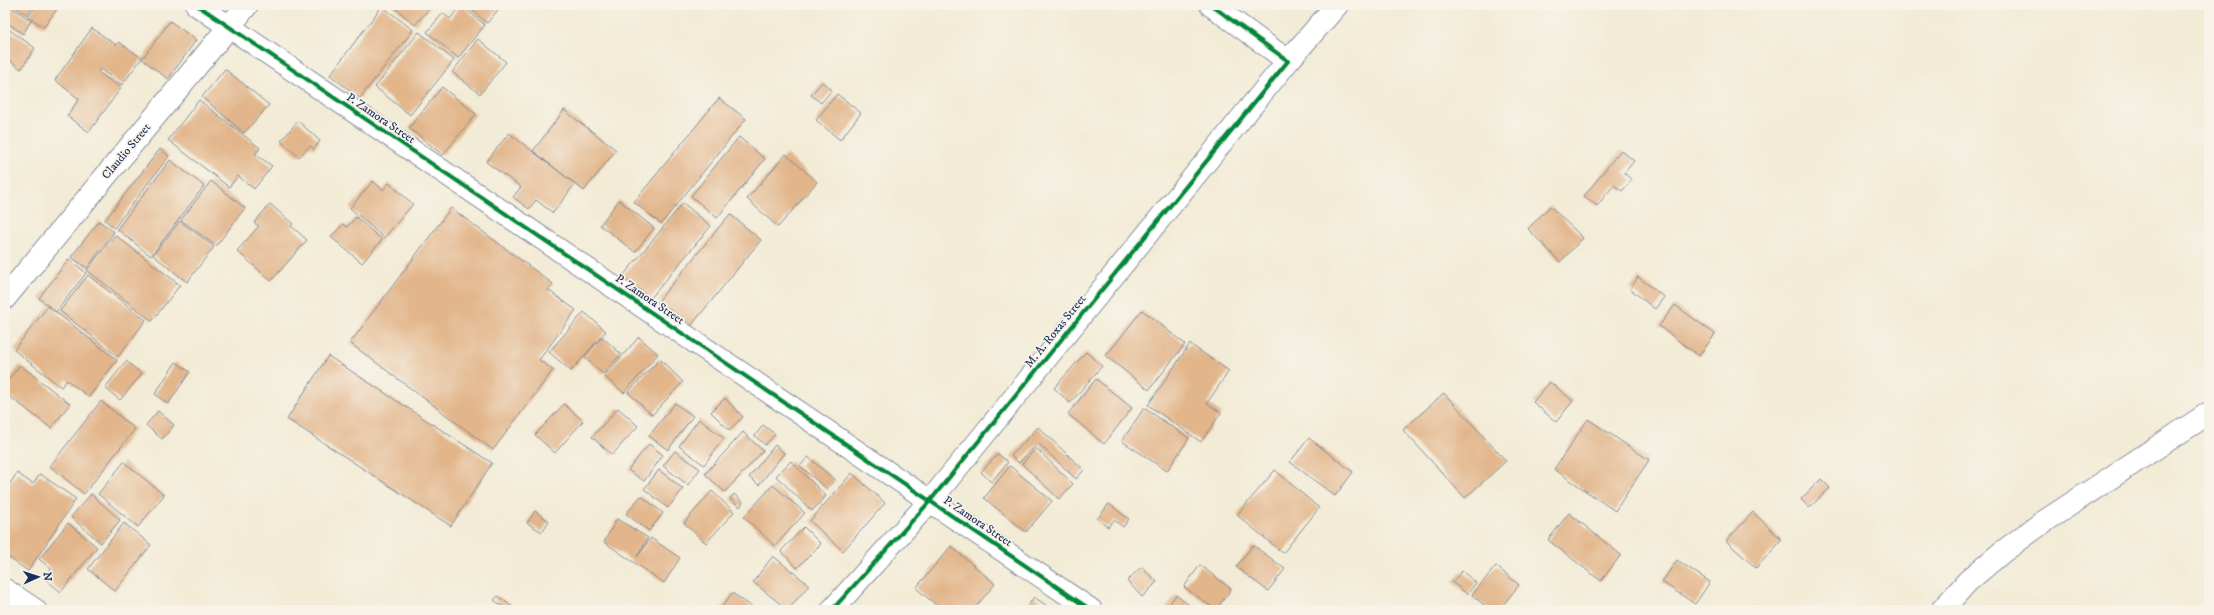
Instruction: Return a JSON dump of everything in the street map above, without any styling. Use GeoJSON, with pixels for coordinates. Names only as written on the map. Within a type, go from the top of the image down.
{"type":"FeatureCollection","features":[{"type":"Feature","properties":{"kind":"street","name":"P. Zamora Street"},"geometry":{"type":"LineString","coordinates":[[197,5],[1091,610]]}},
{"type":"Feature","properties":{"kind":"street","name":"Claudio Street"},"geometry":{"type":"LineString","coordinates":[[5,298],[248,5]]}},
{"type":"Feature","properties":{"kind":"street"},"geometry":{"type":"LineString","coordinates":[[1211,5],[1288,61]]}},
{"type":"Feature","properties":{"kind":"street","name":"M. A. Roxas Street"},"geometry":{"type":"LineString","coordinates":[[832,610],[930,501],[1288,61],[1337,5]]}},
{"type":"Feature","properties":{"kind":"street"},"geometry":{"type":"LineString","coordinates":[[1942,610],[1968,581],[2001,553],[2042,523],[2209,413]]}},
{"type":"Feature","properties":{"kind":"street"},"geometry":{"type":"LineString","coordinates":[[5,590],[35,610]]}},
{"type":"Feature","properties":{"kind":"building"},"geometry":{"type":"Polygon","coordinates":[[[5,5],[9,5],[31,21],[23,34],[5,21],[5,5]]]}},
{"type":"Feature","properties":{"kind":"building"},"geometry":{"type":"Polygon","coordinates":[[[13,5],[34,5],[27,15],[13,5]]]}},
{"type":"Feature","properties":{"kind":"building"},"geometry":{"type":"Polygon","coordinates":[[[37,5],[60,5],[44,27],[28,17],[37,5]]]}},
{"type":"Feature","properties":{"kind":"building"},"geometry":{"type":"Polygon","coordinates":[[[395,5],[432,5],[415,25],[394,7],[395,5]]]}},
{"type":"Feature","properties":{"kind":"building"},"geometry":{"type":"Polygon","coordinates":[[[461,5],[485,25],[458,58],[427,32],[443,13],[450,19],[461,5]]]}},
{"type":"Feature","properties":{"kind":"building"},"geometry":{"type":"Polygon","coordinates":[[[466,5],[502,5],[487,23],[466,5]]]}},
{"type":"Feature","properties":{"kind":"building"},"geometry":{"type":"Polygon","coordinates":[[[382,6],[413,30],[360,98],[330,75],[382,6]]]}},
{"type":"Feature","properties":{"kind":"building"},"geometry":{"type":"Polygon","coordinates":[[[170,21],[196,40],[168,79],[142,59],[170,21]]]}},
{"type":"Feature","properties":{"kind":"building"},"geometry":{"type":"Polygon","coordinates":[[[92,28],[116,45],[119,42],[142,58],[122,85],[100,69],[98,72],[121,88],[89,132],[67,116],[79,99],[55,80],[92,28]]]}},
{"type":"Feature","properties":{"kind":"building"},"geometry":{"type":"Polygon","coordinates":[[[8,29],[35,48],[21,69],[5,57],[5,34],[8,29]]]}},
{"type":"Feature","properties":{"kind":"building"},"geometry":{"type":"Polygon","coordinates":[[[419,32],[454,60],[410,115],[375,87],[419,32]]]}},
{"type":"Feature","properties":{"kind":"building"},"geometry":{"type":"Polygon","coordinates":[[[478,39],[506,62],[480,94],[452,72],[478,39]]]}},
{"type":"Feature","properties":{"kind":"building"},"geometry":{"type":"Polygon","coordinates":[[[225,69],[269,105],[244,133],[202,97],[225,69]]]}},
{"type":"Feature","properties":{"kind":"building"},"geometry":{"type":"Polygon","coordinates":[[[822,82],[832,90],[821,103],[811,95],[822,82]]]}},
{"type":"Feature","properties":{"kind":"building"},"geometry":{"type":"Polygon","coordinates":[[[442,87],[476,114],[443,155],[409,128],[442,87]]]}},
{"type":"Feature","properties":{"kind":"building"},"geometry":{"type":"Polygon","coordinates":[[[837,94],[861,113],[840,140],[816,120],[837,94]]]}},
{"type":"Feature","properties":{"kind":"building"},"geometry":{"type":"Polygon","coordinates":[[[719,98],[746,119],[661,224],[634,202],[719,98]]]}},
{"type":"Feature","properties":{"kind":"building"},"geometry":{"type":"Polygon","coordinates":[[[199,100],[260,148],[255,154],[272,166],[254,189],[238,176],[229,187],[168,140],[199,100]]]}},
{"type":"Feature","properties":{"kind":"building"},"geometry":{"type":"Polygon","coordinates":[[[564,110],[616,150],[584,191],[533,151],[564,110]]]}},
{"type":"Feature","properties":{"kind":"building"},"geometry":{"type":"Polygon","coordinates":[[[298,121],[320,141],[314,149],[310,146],[299,157],[281,141],[298,121]]]}},
{"type":"Feature","properties":{"kind":"building"},"geometry":{"type":"Polygon","coordinates":[[[509,133],[575,184],[553,213],[536,200],[529,209],[513,197],[521,187],[486,162],[509,133]]]}},
{"type":"Feature","properties":{"kind":"building"},"geometry":{"type":"Polygon","coordinates":[[[739,137],[765,159],[717,218],[691,196],[739,137]]]}},
{"type":"Feature","properties":{"kind":"building"},"geometry":{"type":"Polygon","coordinates":[[[160,149],[169,156],[114,228],[105,220],[160,149]]]}},
{"type":"Feature","properties":{"kind":"building"},"geometry":{"type":"Polygon","coordinates":[[[1621,150],[1634,161],[1624,173],[1632,180],[1622,191],[1614,185],[1597,206],[1584,196],[1621,150]]]}},
{"type":"Feature","properties":{"kind":"building"},"geometry":{"type":"Polygon","coordinates":[[[786,154],[817,182],[778,227],[747,199],[786,154]]]}},
{"type":"Feature","properties":{"kind":"building"},"geometry":{"type":"Polygon","coordinates":[[[170,160],[204,186],[151,256],[117,229],[170,160]]]}},
{"type":"Feature","properties":{"kind":"building"},"geometry":{"type":"Polygon","coordinates":[[[211,181],[245,208],[216,246],[181,220],[211,181]]]}},
{"type":"Feature","properties":{"kind":"building"},"geometry":{"type":"Polygon","coordinates":[[[373,181],[383,190],[389,183],[413,204],[384,238],[350,208],[373,181]]]}},
{"type":"Feature","properties":{"kind":"building"},"geometry":{"type":"Polygon","coordinates":[[[619,200],[654,228],[635,252],[600,225],[619,200]]]}},
{"type":"Feature","properties":{"kind":"building"},"geometry":{"type":"Polygon","coordinates":[[[683,203],[711,226],[650,299],[623,276],[683,203]]]}},
{"type":"Feature","properties":{"kind":"building"},"geometry":{"type":"Polygon","coordinates":[[[270,204],[293,224],[291,226],[307,240],[271,281],[237,251],[259,226],[254,223],[270,204]]]}},
{"type":"Feature","properties":{"kind":"building"},"geometry":{"type":"Polygon","coordinates":[[[1550,206],[1583,238],[1560,262],[1528,229],[1550,206]]]}},
{"type":"Feature","properties":{"kind":"building"},"geometry":{"type":"Polygon","coordinates":[[[451,208],[553,284],[548,290],[576,310],[539,360],[553,370],[493,450],[350,343],[451,208]]]}},
{"type":"Feature","properties":{"kind":"building"},"geometry":{"type":"Polygon","coordinates":[[[730,214],[761,240],[690,327],[659,300],[730,214]]]}},
{"type":"Feature","properties":{"kind":"building"},"geometry":{"type":"Polygon","coordinates":[[[356,217],[382,240],[362,263],[331,237],[343,224],[347,227],[356,217]]]}},
{"type":"Feature","properties":{"kind":"building"},"geometry":{"type":"Polygon","coordinates":[[[99,221],[114,232],[87,268],[71,257],[99,221]]]}},
{"type":"Feature","properties":{"kind":"building"},"geometry":{"type":"Polygon","coordinates":[[[180,221],[214,247],[187,282],[153,255],[180,221]]]}},
{"type":"Feature","properties":{"kind":"building"},"geometry":{"type":"Polygon","coordinates":[[[115,235],[180,285],[152,321],[87,270],[115,235]]]}},
{"type":"Feature","properties":{"kind":"building"},"geometry":{"type":"Polygon","coordinates":[[[69,259],[86,273],[56,312],[39,298],[69,259]]]}},
{"type":"Feature","properties":{"kind":"building"},"geometry":{"type":"Polygon","coordinates":[[[88,275],[146,320],[118,357],[60,311],[88,275]]]}},
{"type":"Feature","properties":{"kind":"building"},"geometry":{"type":"Polygon","coordinates":[[[1638,277],[1664,297],[1655,309],[1630,289],[1638,277]]]}},
{"type":"Feature","properties":{"kind":"building"},"geometry":{"type":"Polygon","coordinates":[[[1675,305],[1715,334],[1699,356],[1659,326],[1675,305]]]}},
{"type":"Feature","properties":{"kind":"building"},"geometry":{"type":"Polygon","coordinates":[[[48,306],[117,360],[89,397],[67,380],[61,387],[14,350],[48,306]]]}},
{"type":"Feature","properties":{"kind":"building"},"geometry":{"type":"Polygon","coordinates":[[[1142,310],[1185,344],[1149,390],[1106,356],[1142,310]]]}},
{"type":"Feature","properties":{"kind":"building"},"geometry":{"type":"Polygon","coordinates":[[[584,312],[606,331],[571,371],[549,352],[584,312]]]}},
{"type":"Feature","properties":{"kind":"building"},"geometry":{"type":"Polygon","coordinates":[[[602,337],[621,354],[603,374],[584,357],[602,337]]]}},
{"type":"Feature","properties":{"kind":"building"},"geometry":{"type":"Polygon","coordinates":[[[639,337],[658,354],[624,393],[604,376],[639,337]]]}},
{"type":"Feature","properties":{"kind":"building"},"geometry":{"type":"Polygon","coordinates":[[[1190,344],[1229,371],[1207,403],[1221,413],[1201,442],[1148,405],[1190,344]]]}},
{"type":"Feature","properties":{"kind":"building"},"geometry":{"type":"Polygon","coordinates":[[[1086,352],[1102,366],[1070,403],[1054,388],[1086,352]]]}},
{"type":"Feature","properties":{"kind":"building"},"geometry":{"type":"Polygon","coordinates":[[[328,356],[492,463],[451,526],[287,419],[328,356]]]}},
{"type":"Feature","properties":{"kind":"building"},"geometry":{"type":"Polygon","coordinates":[[[660,359],[683,382],[652,415],[628,392],[660,359]]]}},
{"type":"Feature","properties":{"kind":"building"},"geometry":{"type":"Polygon","coordinates":[[[126,361],[142,374],[120,400],[105,388],[126,361]]]}},
{"type":"Feature","properties":{"kind":"building"},"geometry":{"type":"Polygon","coordinates":[[[176,362],[190,372],[168,404],[155,394],[176,362]]]}},
{"type":"Feature","properties":{"kind":"building"},"geometry":{"type":"Polygon","coordinates":[[[20,365],[70,404],[51,428],[5,393],[5,384],[20,365]]]}},
{"type":"Feature","properties":{"kind":"building"},"geometry":{"type":"Polygon","coordinates":[[[1096,379],[1132,408],[1104,444],[1068,414],[1096,379]]]}},
{"type":"Feature","properties":{"kind":"building"},"geometry":{"type":"Polygon","coordinates":[[[1550,382],[1573,401],[1556,422],[1533,402],[1550,382]]]}},
{"type":"Feature","properties":{"kind":"building"},"geometry":{"type":"Polygon","coordinates":[[[1444,393],[1506,461],[1465,498],[1403,430],[1444,393]]]}},
{"type":"Feature","properties":{"kind":"building"},"geometry":{"type":"Polygon","coordinates":[[[725,398],[743,417],[729,430],[711,412],[725,398]]]}},
{"type":"Feature","properties":{"kind":"building"},"geometry":{"type":"Polygon","coordinates":[[[101,401],[135,429],[84,494],[50,466],[101,401]]]}},
{"type":"Feature","properties":{"kind":"building"},"geometry":{"type":"Polygon","coordinates":[[[675,403],[693,416],[668,450],[649,436],[675,403]]]}},
{"type":"Feature","properties":{"kind":"building"},"geometry":{"type":"Polygon","coordinates":[[[564,404],[583,421],[555,453],[535,435],[564,404]]]}},
{"type":"Feature","properties":{"kind":"building"},"geometry":{"type":"Polygon","coordinates":[[[618,408],[638,426],[612,455],[592,437],[618,408]]]}},
{"type":"Feature","properties":{"kind":"building"},"geometry":{"type":"Polygon","coordinates":[[[1144,408],[1189,438],[1167,471],[1122,441],[1144,408]]]}},
{"type":"Feature","properties":{"kind":"building"},"geometry":{"type":"Polygon","coordinates":[[[158,411],[174,425],[162,439],[146,425],[158,411]]]}},
{"type":"Feature","properties":{"kind":"building"},"geometry":{"type":"Polygon","coordinates":[[[699,419],[724,438],[704,465],[679,446],[699,419]]]}},
{"type":"Feature","properties":{"kind":"building"},"geometry":{"type":"Polygon","coordinates":[[[1588,419],[1649,460],[1615,511],[1554,469],[1588,419]]]}},
{"type":"Feature","properties":{"kind":"building"},"geometry":{"type":"Polygon","coordinates":[[[763,425],[775,434],[765,445],[755,436],[763,425]]]}},
{"type":"Feature","properties":{"kind":"building"},"geometry":{"type":"Polygon","coordinates":[[[1038,427],[1084,470],[1076,479],[1038,443],[1019,463],[1011,456],[1038,427]]]}},
{"type":"Feature","properties":{"kind":"building"},"geometry":{"type":"Polygon","coordinates":[[[743,432],[763,451],[725,492],[705,474],[743,432]]]}},
{"type":"Feature","properties":{"kind":"building"},"geometry":{"type":"Polygon","coordinates":[[[1309,438],[1353,472],[1335,496],[1290,462],[1309,438]]]}},
{"type":"Feature","properties":{"kind":"building"},"geometry":{"type":"Polygon","coordinates":[[[649,444],[663,455],[644,481],[628,470],[649,444]]]}},
{"type":"Feature","properties":{"kind":"building"},"geometry":{"type":"Polygon","coordinates":[[[775,445],[784,453],[759,485],[749,477],[775,445]]]}},
{"type":"Feature","properties":{"kind":"building"},"geometry":{"type":"Polygon","coordinates":[[[1036,448],[1073,484],[1059,499],[1022,464],[1036,448]]]}},
{"type":"Feature","properties":{"kind":"building"},"geometry":{"type":"Polygon","coordinates":[[[675,451],[700,469],[688,485],[663,466],[675,451]]]}},
{"type":"Feature","properties":{"kind":"building"},"geometry":{"type":"Polygon","coordinates":[[[998,454],[1008,462],[991,482],[981,472],[998,454]]]}},
{"type":"Feature","properties":{"kind":"building"},"geometry":{"type":"Polygon","coordinates":[[[808,457],[835,480],[827,489],[800,466],[808,457]]]}},
{"type":"Feature","properties":{"kind":"building"},"geometry":{"type":"Polygon","coordinates":[[[791,461],[826,496],[812,511],[776,476],[791,461]]]}},
{"type":"Feature","properties":{"kind":"building"},"geometry":{"type":"Polygon","coordinates":[[[124,462],[164,495],[138,527],[98,494],[124,462]]]}},
{"type":"Feature","properties":{"kind":"building"},"geometry":{"type":"Polygon","coordinates":[[[1010,466],[1052,501],[1026,532],[984,498],[1010,466]]]}},
{"type":"Feature","properties":{"kind":"building"},"geometry":{"type":"Polygon","coordinates":[[[659,470],[683,489],[668,508],[644,489],[659,470]]]}},
{"type":"Feature","properties":{"kind":"building"},"geometry":{"type":"Polygon","coordinates":[[[1275,470],[1319,508],[1283,553],[1237,515],[1275,470]]]}},
{"type":"Feature","properties":{"kind":"building"},"geometry":{"type":"Polygon","coordinates":[[[17,473],[33,484],[40,474],[76,499],[28,571],[5,555],[5,491],[17,473]]]}},
{"type":"Feature","properties":{"kind":"building"},"geometry":{"type":"Polygon","coordinates":[[[852,473],[885,503],[843,551],[810,521],[852,473]]]}},
{"type":"Feature","properties":{"kind":"building"},"geometry":{"type":"Polygon","coordinates":[[[1821,479],[1830,488],[1809,508],[1801,499],[1821,479]]]}},
{"type":"Feature","properties":{"kind":"building"},"geometry":{"type":"Polygon","coordinates":[[[773,485],[805,513],[775,546],[744,517],[773,485]]]}},
{"type":"Feature","properties":{"kind":"building"},"geometry":{"type":"Polygon","coordinates":[[[712,491],[734,512],[706,543],[684,523],[712,491]]]}},
{"type":"Feature","properties":{"kind":"building"},"geometry":{"type":"Polygon","coordinates":[[[91,494],[120,520],[101,543],[71,517],[91,494]]]}},
{"type":"Feature","properties":{"kind":"building"},"geometry":{"type":"Polygon","coordinates":[[[734,494],[743,502],[740,507],[730,499],[734,494]]]}},
{"type":"Feature","properties":{"kind":"building"},"geometry":{"type":"Polygon","coordinates":[[[641,496],[663,513],[649,531],[626,514],[641,496]]]}},
{"type":"Feature","properties":{"kind":"building"},"geometry":{"type":"Polygon","coordinates":[[[1109,504],[1129,519],[1123,527],[1114,520],[1108,527],[1097,519],[1109,504]]]}},
{"type":"Feature","properties":{"kind":"building"},"geometry":{"type":"Polygon","coordinates":[[[535,511],[549,521],[542,532],[527,523],[535,511]]]}},
{"type":"Feature","properties":{"kind":"building"},"geometry":{"type":"Polygon","coordinates":[[[1753,512],[1782,540],[1756,568],[1726,541],[1753,512]]]}},
{"type":"Feature","properties":{"kind":"building"},"geometry":{"type":"Polygon","coordinates":[[[1569,513],[1621,555],[1601,581],[1548,540],[1569,513]]]}},
{"type":"Feature","properties":{"kind":"building"},"geometry":{"type":"Polygon","coordinates":[[[617,519],[648,538],[637,557],[651,538],[680,558],[664,583],[604,542],[617,519]]]}},
{"type":"Feature","properties":{"kind":"building"},"geometry":{"type":"Polygon","coordinates":[[[68,523],[97,547],[61,592],[44,578],[51,569],[39,559],[68,523]]]}},
{"type":"Feature","properties":{"kind":"building"},"geometry":{"type":"Polygon","coordinates":[[[124,523],[151,545],[115,591],[88,569],[124,523]]]}},
{"type":"Feature","properties":{"kind":"building"},"geometry":{"type":"Polygon","coordinates":[[[804,527],[821,544],[797,568],[781,551],[804,527]]]}},
{"type":"Feature","properties":{"kind":"building"},"geometry":{"type":"Polygon","coordinates":[[[1253,545],[1285,569],[1268,591],[1236,567],[1253,545]]]}},
{"type":"Feature","properties":{"kind":"building"},"geometry":{"type":"Polygon","coordinates":[[[951,546],[995,584],[973,610],[942,610],[916,588],[951,546]]]}},
{"type":"Feature","properties":{"kind":"building"},"geometry":{"type":"Polygon","coordinates":[[[773,556],[809,585],[788,610],[753,582],[773,556]]]}},
{"type":"Feature","properties":{"kind":"building"},"geometry":{"type":"Polygon","coordinates":[[[1677,560],[1710,582],[1695,604],[1662,582],[1677,560]]]}},
{"type":"Feature","properties":{"kind":"building"},"geometry":{"type":"Polygon","coordinates":[[[1200,565],[1231,589],[1216,610],[1184,587],[1200,565]]]}},
{"type":"Feature","properties":{"kind":"building"},"geometry":{"type":"Polygon","coordinates":[[[1496,566],[1519,585],[1499,610],[1490,610],[1472,595],[1496,566]]]}},
{"type":"Feature","properties":{"kind":"building"},"geometry":{"type":"Polygon","coordinates":[[[1141,567],[1157,582],[1142,597],[1127,581],[1141,567]]]}},
{"type":"Feature","properties":{"kind":"building"},"geometry":{"type":"Polygon","coordinates":[[[1462,571],[1476,583],[1467,594],[1452,582],[1462,571]]]}},
{"type":"Feature","properties":{"kind":"building"},"geometry":{"type":"Polygon","coordinates":[[[732,593],[757,610],[720,610],[732,593]]]}},
{"type":"Feature","properties":{"kind":"building"},"geometry":{"type":"Polygon","coordinates":[[[1176,595],[1196,610],[1165,610],[1176,595]]]}},
{"type":"Feature","properties":{"kind":"building"},"geometry":{"type":"Polygon","coordinates":[[[498,596],[517,610],[507,610],[494,600],[498,596]]]}},
{"type":"Feature","properties":{"kind":"building"},"geometry":{"type":"Polygon","coordinates":[[[1034,597],[1053,610],[1025,610],[1034,597]]]}},
{"type":"Feature","properties":{"kind":"cycle path"},"geometry":{"type":"LineString","coordinates":[[197,5],[1091,610]]}},
{"type":"Feature","properties":{"kind":"cycle path"},"geometry":{"type":"LineString","coordinates":[[832,610],[930,501],[1288,61],[1211,5]]}}]}
